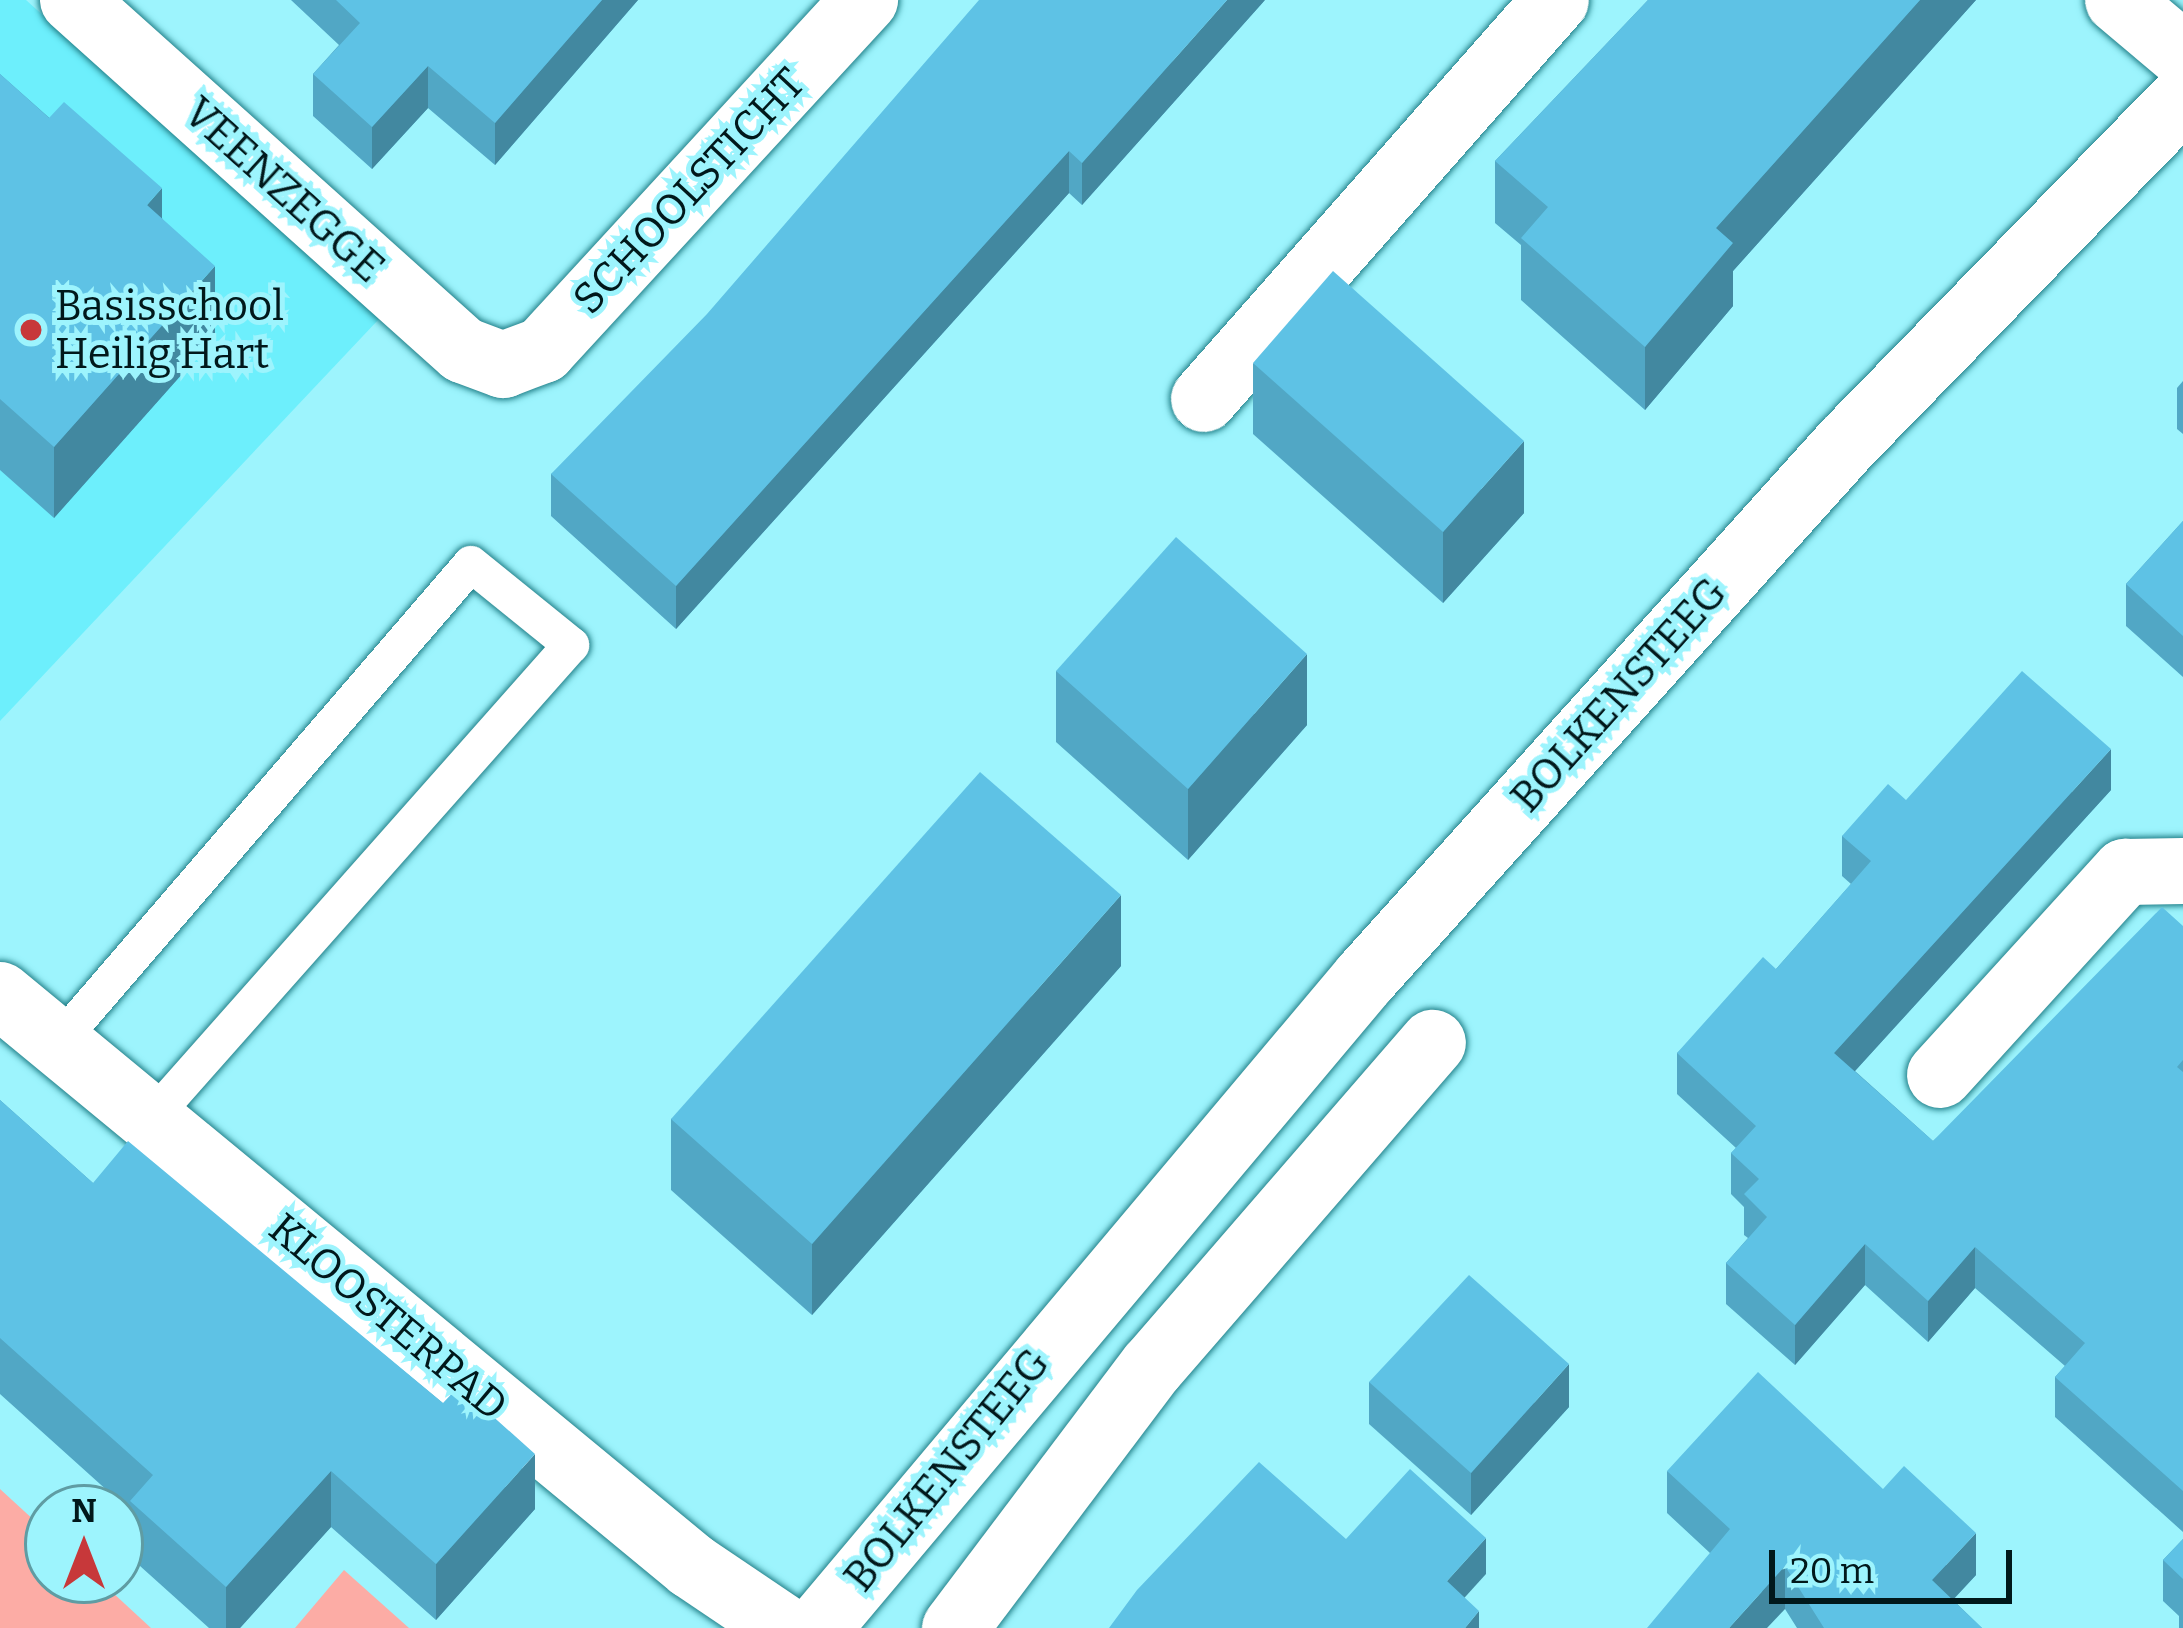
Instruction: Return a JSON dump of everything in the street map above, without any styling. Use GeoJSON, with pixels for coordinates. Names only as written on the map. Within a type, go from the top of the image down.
{"type":"FeatureCollection","features":[{"type":"Feature","properties":{"kind":"street","name":"VEENZEGGE"},"geometry":{"type":"LineString","coordinates":[[73,0],[463,350],[503,365]]}},
{"type":"Feature","properties":{"kind":"street","name":"SCHOOLSTICHT"},"geometry":{"type":"LineString","coordinates":[[503,365],[542,350],[865,0]]}},
{"type":"Feature","properties":{"kind":"street"},"geometry":{"type":"LineString","coordinates":[[1204,399],[1556,0]]}},
{"type":"Feature","properties":{"kind":"street"},"geometry":{"type":"LineString","coordinates":[[2118,0],[2183,55]]}},
{"type":"Feature","properties":{"kind":"street","name":"BOLKENSTEEG"},"geometry":{"type":"LineString","coordinates":[[818,1628],[1075,1310],[1846,443],[2183,99]]}},
{"type":"Feature","properties":{"kind":"street"},"geometry":{"type":"LineString","coordinates":[[1940,1075],[2125,872],[2183,871]]}},
{"type":"Feature","properties":{"kind":"street","name":"KLOOSTERPAD"},"geometry":{"type":"LineString","coordinates":[[0,995],[692,1566],[784,1628]]}},
{"type":"Feature","properties":{"kind":"street"},"geometry":{"type":"LineString","coordinates":[[955,1628],[1152,1367],[1433,1043]]}},
{"type":"Feature","properties":{"kind":"street","name":"BOLKENSTEEG"},"geometry":{"type":"LineString","coordinates":[[1075,1310],[1152,1367]]}},
{"type":"Feature","properties":{"kind":"lane"},"geometry":{"type":"LineString","coordinates":[[58,1043],[471,564],[571,645],[150,1120]]}},
{"type":"Feature","properties":{"kind":"shaded area"},"geometry":{"type":"Polygon","coordinates":[[[0,0],[26,0],[379,319],[0,721],[0,0]]]}},
{"type":"Feature","properties":{"kind":"shaded area"},"geometry":{"type":"Polygon","coordinates":[[[0,1489],[24,1511],[24,1604],[125,1604],[151,1628],[0,1628],[0,1489]]]}},
{"type":"Feature","properties":{"kind":"shaded area"},"geometry":{"type":"Polygon","coordinates":[[[344,1570],[409,1628],[295,1628],[344,1570]]]}},
{"type":"Feature","properties":{"kind":"building"},"geometry":{"type":"Polygon","coordinates":[[[336,0],[602,0],[495,123],[428,66],[372,127],[313,74],[360,23],[336,0]]]}},
{"type":"Feature","properties":{"kind":"building"},"geometry":{"type":"Polygon","coordinates":[[[979,0],[1227,0],[1082,163],[1069,151],[676,586],[551,474],[707,314],[979,0]]]}},
{"type":"Feature","properties":{"kind":"building"},"geometry":{"type":"Polygon","coordinates":[[[1648,0],[1920,0],[1716,228],[1733,243],[1645,347],[1521,238],[1548,207],[1495,161],[1648,0]]]}},
{"type":"Feature","properties":{"kind":"building"},"geometry":{"type":"Polygon","coordinates":[[[0,74],[49,118],[64,102],[162,188],[147,205],[215,266],[54,447],[0,399],[0,74]]]}},
{"type":"Feature","properties":{"kind":"building"},"geometry":{"type":"Polygon","coordinates":[[[1333,271],[1524,441],[1443,532],[1253,363],[1333,271]]]}},
{"type":"Feature","properties":{"kind":"building"},"geometry":{"type":"Polygon","coordinates":[[[2183,521],[2183,636],[2126,584],[2183,521]]]}},
{"type":"Feature","properties":{"kind":"building"},"geometry":{"type":"Polygon","coordinates":[[[1176,537],[1307,654],[1188,789],[1056,671],[1176,537]]]}},
{"type":"Feature","properties":{"kind":"building"},"geometry":{"type":"Polygon","coordinates":[[[2022,671],[2111,749],[1834,1053],[1933,1141],[2162,907],[2183,926],[2183,1060],[2177,1067],[2183,1072],[2183,1491],[2055,1377],[2085,1343],[1975,1247],[1928,1301],[1865,1244],[1795,1325],[1726,1263],[1767,1217],[1744,1194],[1759,1179],[1731,1153],[1756,1126],[1677,1053],[1763,957],[1776,969],[1871,861],[1842,836],[1888,784],[1906,800],[2022,671]]]}},
{"type":"Feature","properties":{"kind":"building"},"geometry":{"type":"Polygon","coordinates":[[[980,772],[1121,895],[812,1244],[671,1119],[980,772]]]}},
{"type":"Feature","properties":{"kind":"building"},"geometry":{"type":"Polygon","coordinates":[[[0,1100],[93,1183],[128,1141],[443,1403],[459,1386],[535,1454],[436,1564],[331,1471],[226,1587],[144,1514],[144,1485],[153,1475],[0,1338],[0,1100]]]}},
{"type":"Feature","properties":{"kind":"building"},"geometry":{"type":"Polygon","coordinates":[[[1469,1275],[1569,1364],[1471,1473],[1369,1382],[1469,1275]]]}},
{"type":"Feature","properties":{"kind":"building"},"geometry":{"type":"Polygon","coordinates":[[[1758,1372],[1883,1489],[1904,1466],[1976,1533],[1932,1580],[1982,1628],[1824,1628],[1785,1566],[1729,1628],[1647,1628],[1730,1529],[1667,1471],[1758,1372]]]}},
{"type":"Feature","properties":{"kind":"building"},"geometry":{"type":"Polygon","coordinates":[[[1259,1462],[1346,1539],[1410,1469],[1486,1538],[1447,1581],[1479,1611],[1465,1628],[1109,1628],[1137,1590],[1259,1462]]]}},
{"type":"Feature","properties":{"kind":"building"},"geometry":{"type":"Polygon","coordinates":[[[2183,1539],[2183,1579],[2163,1560],[2183,1539]]]}},
{"type":"Feature","properties":{"kind":"place","name":"Basisschool Heilig Hart"},"geometry":{"type":"Point","coordinates":[31,330]}}]}
